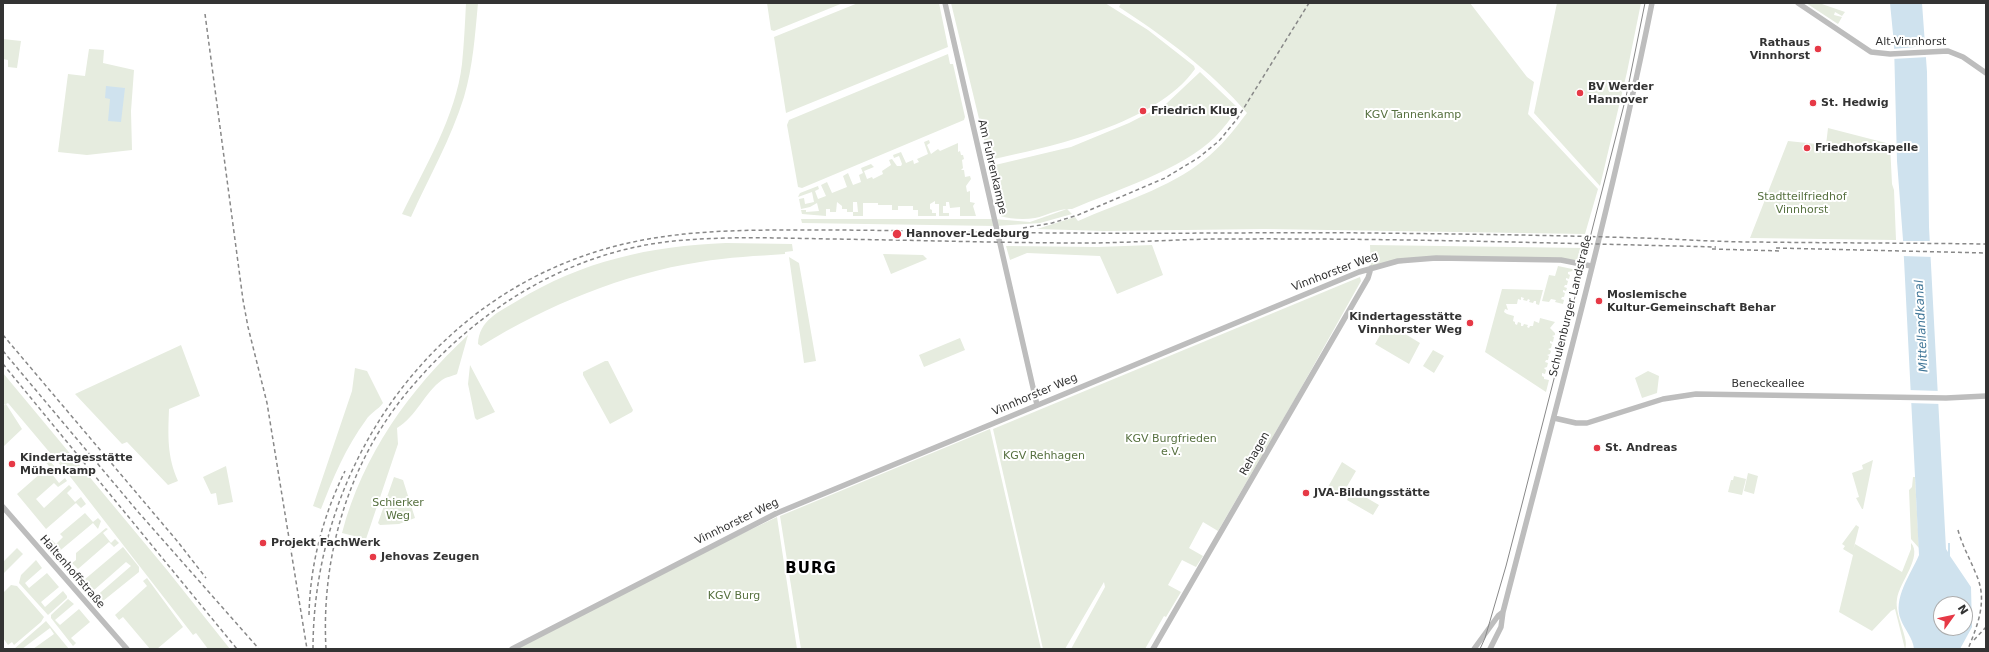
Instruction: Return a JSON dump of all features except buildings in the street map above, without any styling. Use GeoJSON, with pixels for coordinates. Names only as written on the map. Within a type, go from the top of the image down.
{"type":"FeatureCollection","features":[{"type":"Feature","properties":{"kind":"street","name":"Am Fuhrenkampe"},"geometry":{"type":"LineString","coordinates":[[945,3],[1037,405]]}},
{"type":"Feature","properties":{"kind":"street","name":"Schulenburger Landstraße"},"geometry":{"type":"LineString","coordinates":[[1490,649],[1503,623],[1503,612],[1554,418],[1636,80],[1652,3]]}},
{"type":"Feature","properties":{"kind":"street","name":"Alt-Vinnhorst"},"geometry":{"type":"LineString","coordinates":[[1798,3],[1865,50],[1878,54],[1948,51],[1957,54],[1986,73]]}},
{"type":"Feature","properties":{"kind":"street","name":"Vinnhorster Weg"},"geometry":{"type":"LineString","coordinates":[[512,649],[769,516],[1371,268],[1398,261],[1436,258],[1561,260],[1591,266]]}},
{"type":"Feature","properties":{"kind":"street","name":"Rehagen"},"geometry":{"type":"LineString","coordinates":[[1153,649],[1368,278],[1371,268]]}},
{"type":"Feature","properties":{"kind":"street","name":"Beneckeallee"},"geometry":{"type":"LineString","coordinates":[[1554,418],[1576,423],[1587,423],[1663,399],[1696,394],[1904,396],[1947,398],[1986,396]]}},
{"type":"Feature","properties":{"kind":"street","name":"Haltenhoffstraße"},"geometry":{"type":"LineString","coordinates":[[3,508],[127,649]]}},
{"type":"Feature","properties":{"kind":"street","name":"Schulenburger Landstraße"},"geometry":{"type":"LineString","coordinates":[[1474,649],[1482,636],[1503,612]]}},
{"type":"Feature","properties":{"kind":"green space"},"geometry":{"type":"Polygon","coordinates":[[[466,3],[478,3],[470,74],[459,113],[453,128],[411,217],[402,214],[430,160],[446,122],[459,83],[463,56],[466,3]]]}},
{"type":"Feature","properties":{"kind":"green space"},"geometry":{"type":"Polygon","coordinates":[[[767,3],[843,3],[774,31],[771,30],[767,3]]]}},
{"type":"Feature","properties":{"kind":"green space"},"geometry":{"type":"Polygon","coordinates":[[[858,3],[939,3],[948,47],[786,113],[774,37],[858,3]]]}},
{"type":"Feature","properties":{"kind":"green space"},"geometry":{"type":"Polygon","coordinates":[[[951,3],[1105,3],[1148,30],[1194,66],[1195,69],[1177,88],[1155,105],[1129,119],[1071,140],[989,160],[951,3]]]}},
{"type":"Feature","properties":{"kind":"green space","name":"KGV Tannenkamp"},"geometry":{"type":"Polygon","coordinates":[[[1121,3],[1470,3],[1527,77],[1534,82],[1528,114],[1598,189],[1585,234],[1265,229],[1104,231],[1037,229],[1075,217],[1078,221],[1176,179],[1191,170],[1216,150],[1247,113],[1203,69],[1153,30],[1119,7],[1121,3]]]}},
{"type":"Feature","properties":{"kind":"green space","name":"BV Werder Hannover"},"geometry":{"type":"Polygon","coordinates":[[[1557,3],[1641,3],[1627,72],[1600,186],[1534,113],[1557,3]]]}},
{"type":"Feature","properties":{"kind":"green space"},"geometry":{"type":"Polygon","coordinates":[[[1806,3],[1819,3],[1845,12],[1842,16],[1835,12],[1834,15],[1842,17],[1838,24],[1806,3]]]}},
{"type":"Feature","properties":{"kind":"green space"},"geometry":{"type":"Polygon","coordinates":[[[3,39],[21,41],[17,68],[8,67],[8,60],[3,59],[3,39]]]}},
{"type":"Feature","properties":{"kind":"green space"},"geometry":{"type":"Polygon","coordinates":[[[89,49],[104,50],[103,63],[134,70],[131,111],[132,150],[87,155],[58,152],[68,74],[85,76],[89,49]]]}},
{"type":"Feature","properties":{"kind":"green space"},"geometry":{"type":"Polygon","coordinates":[[[948,54],[950,64],[953,64],[965,117],[964,120],[802,188],[798,187],[787,125],[789,120],[948,54]]]}},
{"type":"Feature","properties":{"kind":"green space"},"geometry":{"type":"Polygon","coordinates":[[[1200,72],[1238,108],[1218,134],[1201,149],[1185,160],[1148,178],[1072,209],[1058,211],[1031,219],[1017,219],[1000,216],[989,169],[991,166],[1071,147],[1129,123],[1166,104],[1200,72]]]}},
{"type":"Feature","properties":{"kind":"green space","name":"Stadtteilfriedhof Vinnhorst"},"geometry":{"type":"Polygon","coordinates":[[[1828,128],[1890,144],[1896,240],[1750,238],[1788,141],[1826,145],[1828,128]]]}},
{"type":"Feature","properties":{"kind":"green space"},"geometry":{"type":"Polygon","coordinates":[[[929,140],[930,143],[927,145],[931,154],[938,149],[940,151],[958,143],[958,152],[960,151],[964,159],[962,160],[963,168],[961,170],[964,170],[965,177],[970,176],[971,179],[966,186],[967,192],[970,191],[970,202],[975,203],[973,206],[976,216],[960,216],[960,207],[950,208],[949,202],[946,202],[946,206],[943,206],[943,213],[949,213],[949,216],[939,216],[939,204],[935,204],[935,201],[930,204],[930,209],[932,210],[932,213],[936,213],[936,216],[918,216],[918,210],[913,210],[913,206],[898,206],[898,210],[892,210],[892,205],[878,205],[878,203],[863,203],[863,216],[853,216],[853,212],[847,212],[847,209],[842,209],[842,206],[837,202],[836,212],[830,212],[830,209],[826,209],[826,216],[802,214],[801,210],[806,210],[806,212],[819,211],[817,203],[810,207],[801,209],[799,199],[804,198],[805,204],[814,202],[812,192],[798,197],[800,193],[818,186],[819,189],[815,191],[818,199],[826,196],[821,185],[827,182],[832,193],[847,187],[843,176],[848,173],[853,185],[861,182],[859,175],[863,173],[861,168],[871,164],[874,167],[864,171],[867,179],[872,177],[873,179],[883,174],[882,171],[891,165],[889,160],[892,159],[897,166],[901,166],[902,164],[899,156],[894,158],[893,155],[901,152],[906,163],[913,160],[914,164],[919,162],[917,159],[928,154],[924,142],[929,140]],[[853,202],[853,212],[858,212],[857,202],[853,202]]]}},
{"type":"Feature","properties":{"kind":"green space"},"geometry":{"type":"Polygon","coordinates":[[[1067,209],[1072,214],[1040,223],[996,226],[802,223],[801,219],[994,219],[1030,222],[1067,209]]]}},
{"type":"Feature","properties":{"kind":"green space"},"geometry":{"type":"Polygon","coordinates":[[[726,243],[792,244],[793,251],[785,252],[785,254],[711,260],[642,274],[586,293],[533,317],[481,346],[478,344],[482,329],[497,313],[566,275],[617,258],[644,252],[726,243]]]}},
{"type":"Feature","properties":{"kind":"green space"},"geometry":{"type":"Polygon","coordinates":[[[1152,245],[1163,275],[1117,294],[1100,256],[1027,253],[1010,260],[1006,246],[1098,247],[1152,245]]]}},
{"type":"Feature","properties":{"kind":"green space"},"geometry":{"type":"Polygon","coordinates":[[[1370,245],[1584,248],[1579,263],[1436,258],[1371,268],[1370,245]]]}},
{"type":"Feature","properties":{"kind":"green space"},"geometry":{"type":"Polygon","coordinates":[[[883,254],[923,255],[927,259],[891,274],[883,254]]]}},
{"type":"Feature","properties":{"kind":"green space"},"geometry":{"type":"Polygon","coordinates":[[[789,257],[799,263],[816,361],[804,363],[789,257]]]}},
{"type":"Feature","properties":{"kind":"green space"},"geometry":{"type":"Polygon","coordinates":[[[1558,266],[1577,270],[1568,272],[1570,275],[1569,279],[1566,278],[1568,281],[1567,285],[1564,287],[1567,288],[1566,291],[1563,290],[1565,293],[1564,297],[1561,299],[1564,300],[1563,304],[1555,302],[1556,300],[1551,299],[1549,302],[1542,301],[1549,275],[1555,276],[1558,266]]]}},
{"type":"Feature","properties":{"kind":"green space","name":"KGV Burgfrieden e.V."},"geometry":{"type":"Polygon","coordinates":[[[1360,277],[1361,281],[1218,531],[1203,522],[1189,548],[1203,556],[1196,567],[1182,560],[1168,585],[1181,592],[1166,617],[1164,616],[1145,649],[1071,649],[1105,587],[1104,582],[1065,649],[1043,649],[993,429],[1360,277]]]}},
{"type":"Feature","properties":{"kind":"green space"},"geometry":{"type":"Polygon","coordinates":[[[1502,289],[1543,290],[1539,305],[1536,304],[1536,301],[1533,303],[1529,302],[1530,300],[1523,300],[1524,298],[1521,297],[1521,300],[1518,299],[1517,304],[1506,304],[1508,310],[1505,309],[1504,312],[1514,316],[1513,321],[1515,324],[1517,325],[1518,322],[1521,323],[1521,326],[1524,324],[1528,325],[1527,327],[1529,328],[1530,326],[1533,326],[1534,321],[1539,323],[1540,318],[1555,322],[1550,328],[1555,335],[1552,336],[1554,337],[1553,342],[1550,341],[1552,344],[1551,348],[1548,349],[1551,351],[1550,354],[1547,355],[1549,356],[1548,360],[1545,362],[1548,363],[1547,367],[1544,368],[1546,370],[1545,374],[1542,373],[1544,379],[1549,380],[1546,392],[1485,352],[1502,289]]]}},
{"type":"Feature","properties":{"kind":"green space"},"geometry":{"type":"Polygon","coordinates":[[[1387,323],[1420,343],[1409,364],[1375,344],[1387,323]]]}},
{"type":"Feature","properties":{"kind":"green space"},"geometry":{"type":"Polygon","coordinates":[[[468,335],[457,374],[444,379],[436,385],[410,418],[397,428],[398,444],[366,539],[342,533],[362,476],[391,425],[426,378],[468,335]]]}},
{"type":"Feature","properties":{"kind":"green space"},"geometry":{"type":"Polygon","coordinates":[[[960,338],[965,350],[924,367],[919,355],[960,338]]]}},
{"type":"Feature","properties":{"kind":"green space"},"geometry":{"type":"Polygon","coordinates":[[[181,345],[200,396],[169,409],[170,454],[174,472],[178,481],[168,485],[127,442],[122,444],[75,394],[181,345]]]}},
{"type":"Feature","properties":{"kind":"green space"},"geometry":{"type":"Polygon","coordinates":[[[1433,350],[1444,356],[1434,373],[1423,366],[1433,350]]]}},
{"type":"Feature","properties":{"kind":"green space"},"geometry":{"type":"Polygon","coordinates":[[[605,361],[608,361],[633,410],[610,424],[583,375],[583,372],[605,361]]]}},
{"type":"Feature","properties":{"kind":"green space"},"geometry":{"type":"Polygon","coordinates":[[[470,365],[495,412],[477,420],[475,418],[468,384],[470,365]]]}},
{"type":"Feature","properties":{"kind":"green space"},"geometry":{"type":"Polygon","coordinates":[[[355,368],[367,371],[383,403],[372,413],[352,441],[335,474],[321,509],[313,506],[352,391],[355,368]]]}},
{"type":"Feature","properties":{"kind":"green space"},"geometry":{"type":"Polygon","coordinates":[[[1648,371],[1659,376],[1657,393],[1642,398],[1635,378],[1648,371]]]}},
{"type":"Feature","properties":{"kind":"green space"},"geometry":{"type":"Polygon","coordinates":[[[3,373],[167,570],[230,649],[208,649],[196,633],[193,635],[72,479],[8,403],[3,405],[3,373]]]}},
{"type":"Feature","properties":{"kind":"green space"},"geometry":{"type":"Polygon","coordinates":[[[6,404],[22,429],[3,447],[3,406],[6,404]]]}},
{"type":"Feature","properties":{"kind":"green space"},"geometry":{"type":"Polygon","coordinates":[[[990,429],[1041,649],[801,649],[780,516],[990,429]]]}},
{"type":"Feature","properties":{"kind":"green space"},"geometry":{"type":"Polygon","coordinates":[[[46,457],[57,469],[52,474],[59,483],[65,478],[67,481],[58,487],[54,483],[36,499],[44,508],[69,485],[72,488],[67,493],[75,502],[81,497],[86,504],[81,508],[76,503],[46,529],[17,494],[49,466],[43,459],[46,457]]]}},
{"type":"Feature","properties":{"kind":"green space"},"geometry":{"type":"Polygon","coordinates":[[[1873,460],[1862,509],[1856,498],[1859,497],[1852,473],[1863,469],[1862,465],[1873,460]]]}},
{"type":"Feature","properties":{"kind":"green space"},"geometry":{"type":"Polygon","coordinates":[[[1342,462],[1356,471],[1342,495],[1328,487],[1342,462]]]}},
{"type":"Feature","properties":{"kind":"green space"},"geometry":{"type":"Polygon","coordinates":[[[226,466],[233,502],[218,505],[216,493],[211,494],[203,477],[226,466]]]}},
{"type":"Feature","properties":{"kind":"green space"},"geometry":{"type":"Polygon","coordinates":[[[1748,473],[1758,476],[1754,494],[1744,491],[1748,473]]]}},
{"type":"Feature","properties":{"kind":"green space"},"geometry":{"type":"Polygon","coordinates":[[[1734,476],[1746,479],[1742,495],[1728,492],[1731,480],[1733,480],[1734,476]]]}},
{"type":"Feature","properties":{"kind":"green space","name":"Schierker Weg"},"geometry":{"type":"Polygon","coordinates":[[[394,477],[403,480],[415,518],[399,524],[380,525],[378,523],[394,477]]]}},
{"type":"Feature","properties":{"kind":"green space"},"geometry":{"type":"Polygon","coordinates":[[[1913,477],[1915,477],[1919,548],[1911,539],[1909,490],[1912,487],[1913,477]]]}},
{"type":"Feature","properties":{"kind":"green space"},"geometry":{"type":"Polygon","coordinates":[[[1353,490],[1379,505],[1373,515],[1347,500],[1353,490]]]}},
{"type":"Feature","properties":{"kind":"green space"},"geometry":{"type":"Polygon","coordinates":[[[85,513],[93,522],[98,518],[101,521],[98,529],[93,523],[56,554],[46,543],[51,539],[56,544],[63,537],[60,534],[85,513]]]}},
{"type":"Feature","properties":{"kind":"green space","name":"KGV Burg"},"geometry":{"type":"Polygon","coordinates":[[[777,517],[797,649],[512,649],[633,586],[777,517]]]}},
{"type":"Feature","properties":{"kind":"green space"},"geometry":{"type":"Polygon","coordinates":[[[1856,525],[1859,527],[1853,551],[1855,544],[1902,572],[1911,549],[1911,543],[1914,548],[1912,562],[1897,599],[1898,612],[1906,645],[1905,649],[1895,609],[1891,611],[1872,631],[1839,612],[1853,555],[1843,549],[1845,546],[1842,544],[1856,525]]]}},
{"type":"Feature","properties":{"kind":"green space"},"geometry":{"type":"Polygon","coordinates":[[[106,528],[108,529],[103,533],[111,543],[115,539],[119,543],[114,547],[109,542],[78,569],[72,563],[76,560],[76,553],[106,528]]]}},
{"type":"Feature","properties":{"kind":"green space"},"geometry":{"type":"Polygon","coordinates":[[[123,547],[139,567],[139,572],[103,601],[98,602],[94,598],[131,566],[126,562],[93,591],[84,580],[123,547]]]}},
{"type":"Feature","properties":{"kind":"green space"},"geometry":{"type":"Polygon","coordinates":[[[17,548],[23,554],[3,574],[3,562],[17,548]]]}},
{"type":"Feature","properties":{"kind":"green space"},"geometry":{"type":"Polygon","coordinates":[[[36,560],[42,568],[25,583],[29,588],[47,573],[59,587],[41,602],[45,607],[63,591],[67,596],[67,598],[48,615],[19,583],[21,575],[36,560]]]}},
{"type":"Feature","properties":{"kind":"green space"},"geometry":{"type":"Polygon","coordinates":[[[147,578],[183,627],[157,649],[150,649],[123,617],[119,620],[115,615],[147,586],[143,581],[147,578]]]}},
{"type":"Feature","properties":{"kind":"green space"},"geometry":{"type":"Polygon","coordinates":[[[11,585],[17,586],[44,617],[41,622],[14,645],[12,642],[8,645],[3,638],[3,593],[11,585]]]}},
{"type":"Feature","properties":{"kind":"green space"},"geometry":{"type":"Polygon","coordinates":[[[68,599],[74,604],[55,620],[60,625],[79,609],[90,622],[71,638],[76,643],[73,646],[51,618],[51,615],[68,599]]]}},
{"type":"Feature","properties":{"kind":"green space"},"geometry":{"type":"Polygon","coordinates":[[[46,621],[69,649],[33,649],[54,634],[50,628],[22,649],[14,649],[46,621]]]}},
{"type":"Feature","properties":{"kind":"water","name":"Mittellandkanal"},"geometry":{"type":"Polygon","coordinates":[[[1890,3],[1922,3],[1927,72],[1929,227],[1946,549],[1948,552],[1948,543],[1950,543],[1950,556],[1971,587],[1971,596],[1933,596],[1933,636],[1967,636],[1960,649],[1914,649],[1899,612],[1901,595],[1907,578],[1919,555],[1903,240],[1897,161],[1894,44],[1890,3]]]}},
{"type":"Feature","properties":{"kind":"water"},"geometry":{"type":"Polygon","coordinates":[[[106,86],[125,88],[121,122],[108,121],[110,99],[105,98],[106,86]]]}},
{"type":"Feature","properties":{"kind":"pier"},"geometry":{"type":"Polygon","coordinates":[[[1927,46],[1928,57],[1892,59],[1892,49],[1927,46]]]}},
{"type":"Feature","properties":{"kind":"pier"},"geometry":{"type":"Polygon","coordinates":[[[1901,241],[1932,241],[1933,257],[1902,256],[1901,241]]]}},
{"type":"Feature","properties":{"kind":"pier"},"geometry":{"type":"Polygon","coordinates":[[[1908,390],[1940,391],[1941,404],[1909,403],[1908,390]]]}},
{"type":"Feature","properties":{"kind":"tram line"},"geometry":{"type":"LineString","coordinates":[[1480,649],[1485,638],[1506,566],[1626,97],[1645,3]]}},
{"type":"Feature","properties":{"kind":"railway"},"geometry":{"type":"LineString","coordinates":[[1023,228],[1052,223],[1078,215],[1165,178],[1198,158],[1219,141],[1237,119],[1309,3]]}},
{"type":"Feature","properties":{"kind":"railway"},"geometry":{"type":"LineString","coordinates":[[205,14],[243,300],[248,327],[267,403],[307,649]]}},
{"type":"Feature","properties":{"kind":"railway"},"geometry":{"type":"LineString","coordinates":[[313,649],[318,586],[331,525],[354,467],[384,413],[422,364],[467,321],[518,286],[575,259],[636,241],[666,236],[728,231],[884,230],[1041,233],[1539,235],[1741,242],[1986,244]]}},
{"type":"Feature","properties":{"kind":"railway"},"geometry":{"type":"LineString","coordinates":[[326,649],[328,581],[333,548],[342,515],[353,484],[367,453],[384,424],[404,396],[431,366],[460,338],[491,313],[524,291],[559,273],[596,258],[634,247],[694,239],[732,238],[1085,243],[1206,239],[1347,239],[1716,247]]}},
{"type":"Feature","properties":{"kind":"railway"},"geometry":{"type":"LineString","coordinates":[[1776,248],[1986,253]]}},
{"type":"Feature","properties":{"kind":"railway"},"geometry":{"type":"LineString","coordinates":[[1712,249],[1782,251]]}},
{"type":"Feature","properties":{"kind":"railway"},"geometry":{"type":"LineString","coordinates":[[3,335],[178,542],[206,578]]}},
{"type":"Feature","properties":{"kind":"railway"},"geometry":{"type":"LineString","coordinates":[[3,351],[139,513],[259,649]]}},
{"type":"Feature","properties":{"kind":"railway"},"geometry":{"type":"LineString","coordinates":[[3,364],[237,649]]}},
{"type":"Feature","properties":{"kind":"railway"},"geometry":{"type":"LineString","coordinates":[[309,615],[312,577],[319,541],[330,505],[345,471]]}},
{"type":"Feature","properties":{"kind":"railway"},"geometry":{"type":"LineString","coordinates":[[1958,530],[1980,584],[1981,593],[1978,621],[1968,649]]}},
{"type":"Feature","properties":{"kind":"railway"},"geometry":{"type":"LineString","coordinates":[[1974,640],[1986,627]]}},
{"type":"Feature","properties":{"kind":"place","name":"Rathaus Vinnhorst"},"geometry":{"type":"Point","coordinates":[1818,49]}},
{"type":"Feature","properties":{"kind":"place","name":"BV Werder Hannover"},"geometry":{"type":"Point","coordinates":[1580,93]}},
{"type":"Feature","properties":{"kind":"place","name":"St. Hedwig"},"geometry":{"type":"Point","coordinates":[1813,103]}},
{"type":"Feature","properties":{"kind":"place","name":"Friedrich Klug"},"geometry":{"type":"Point","coordinates":[1143,111]}},
{"type":"Feature","properties":{"kind":"place","name":"Friedhofskapelle"},"geometry":{"type":"Point","coordinates":[1807,148]}},
{"type":"Feature","properties":{"kind":"place","name":"Hannover-Ledeburg"},"geometry":{"type":"Point","coordinates":[897,234]}},
{"type":"Feature","properties":{"kind":"place","name":"Moslemische Kultur-Gemeinschaft Behar"},"geometry":{"type":"Point","coordinates":[1599,301]}},
{"type":"Feature","properties":{"kind":"place","name":"Kindertagesstätte Vinnhorster Weg"},"geometry":{"type":"Point","coordinates":[1470,323]}},
{"type":"Feature","properties":{"kind":"place","name":"St. Andreas"},"geometry":{"type":"Point","coordinates":[1597,448]}},
{"type":"Feature","properties":{"kind":"place","name":"Kindertagesstätte Mühenkamp"},"geometry":{"type":"Point","coordinates":[12,464]}},
{"type":"Feature","properties":{"kind":"place","name":"JVA-Bildungsstätte"},"geometry":{"type":"Point","coordinates":[1306,493]}},
{"type":"Feature","properties":{"kind":"place","name":"Projekt FachWerk"},"geometry":{"type":"Point","coordinates":[263,543]}},
{"type":"Feature","properties":{"kind":"place","name":"Jehovas Zeugen"},"geometry":{"type":"Point","coordinates":[373,557]}},
{"type":"Feature","properties":{"kind":"district","name":"BURG"},"geometry":{"type":"Point","coordinates":[811,569]}},
{"type":"Feature","properties":{"kind":"park label","name":"KGV Rehhagen"},"geometry":{"type":"Point","coordinates":[1044,456]}}]}
